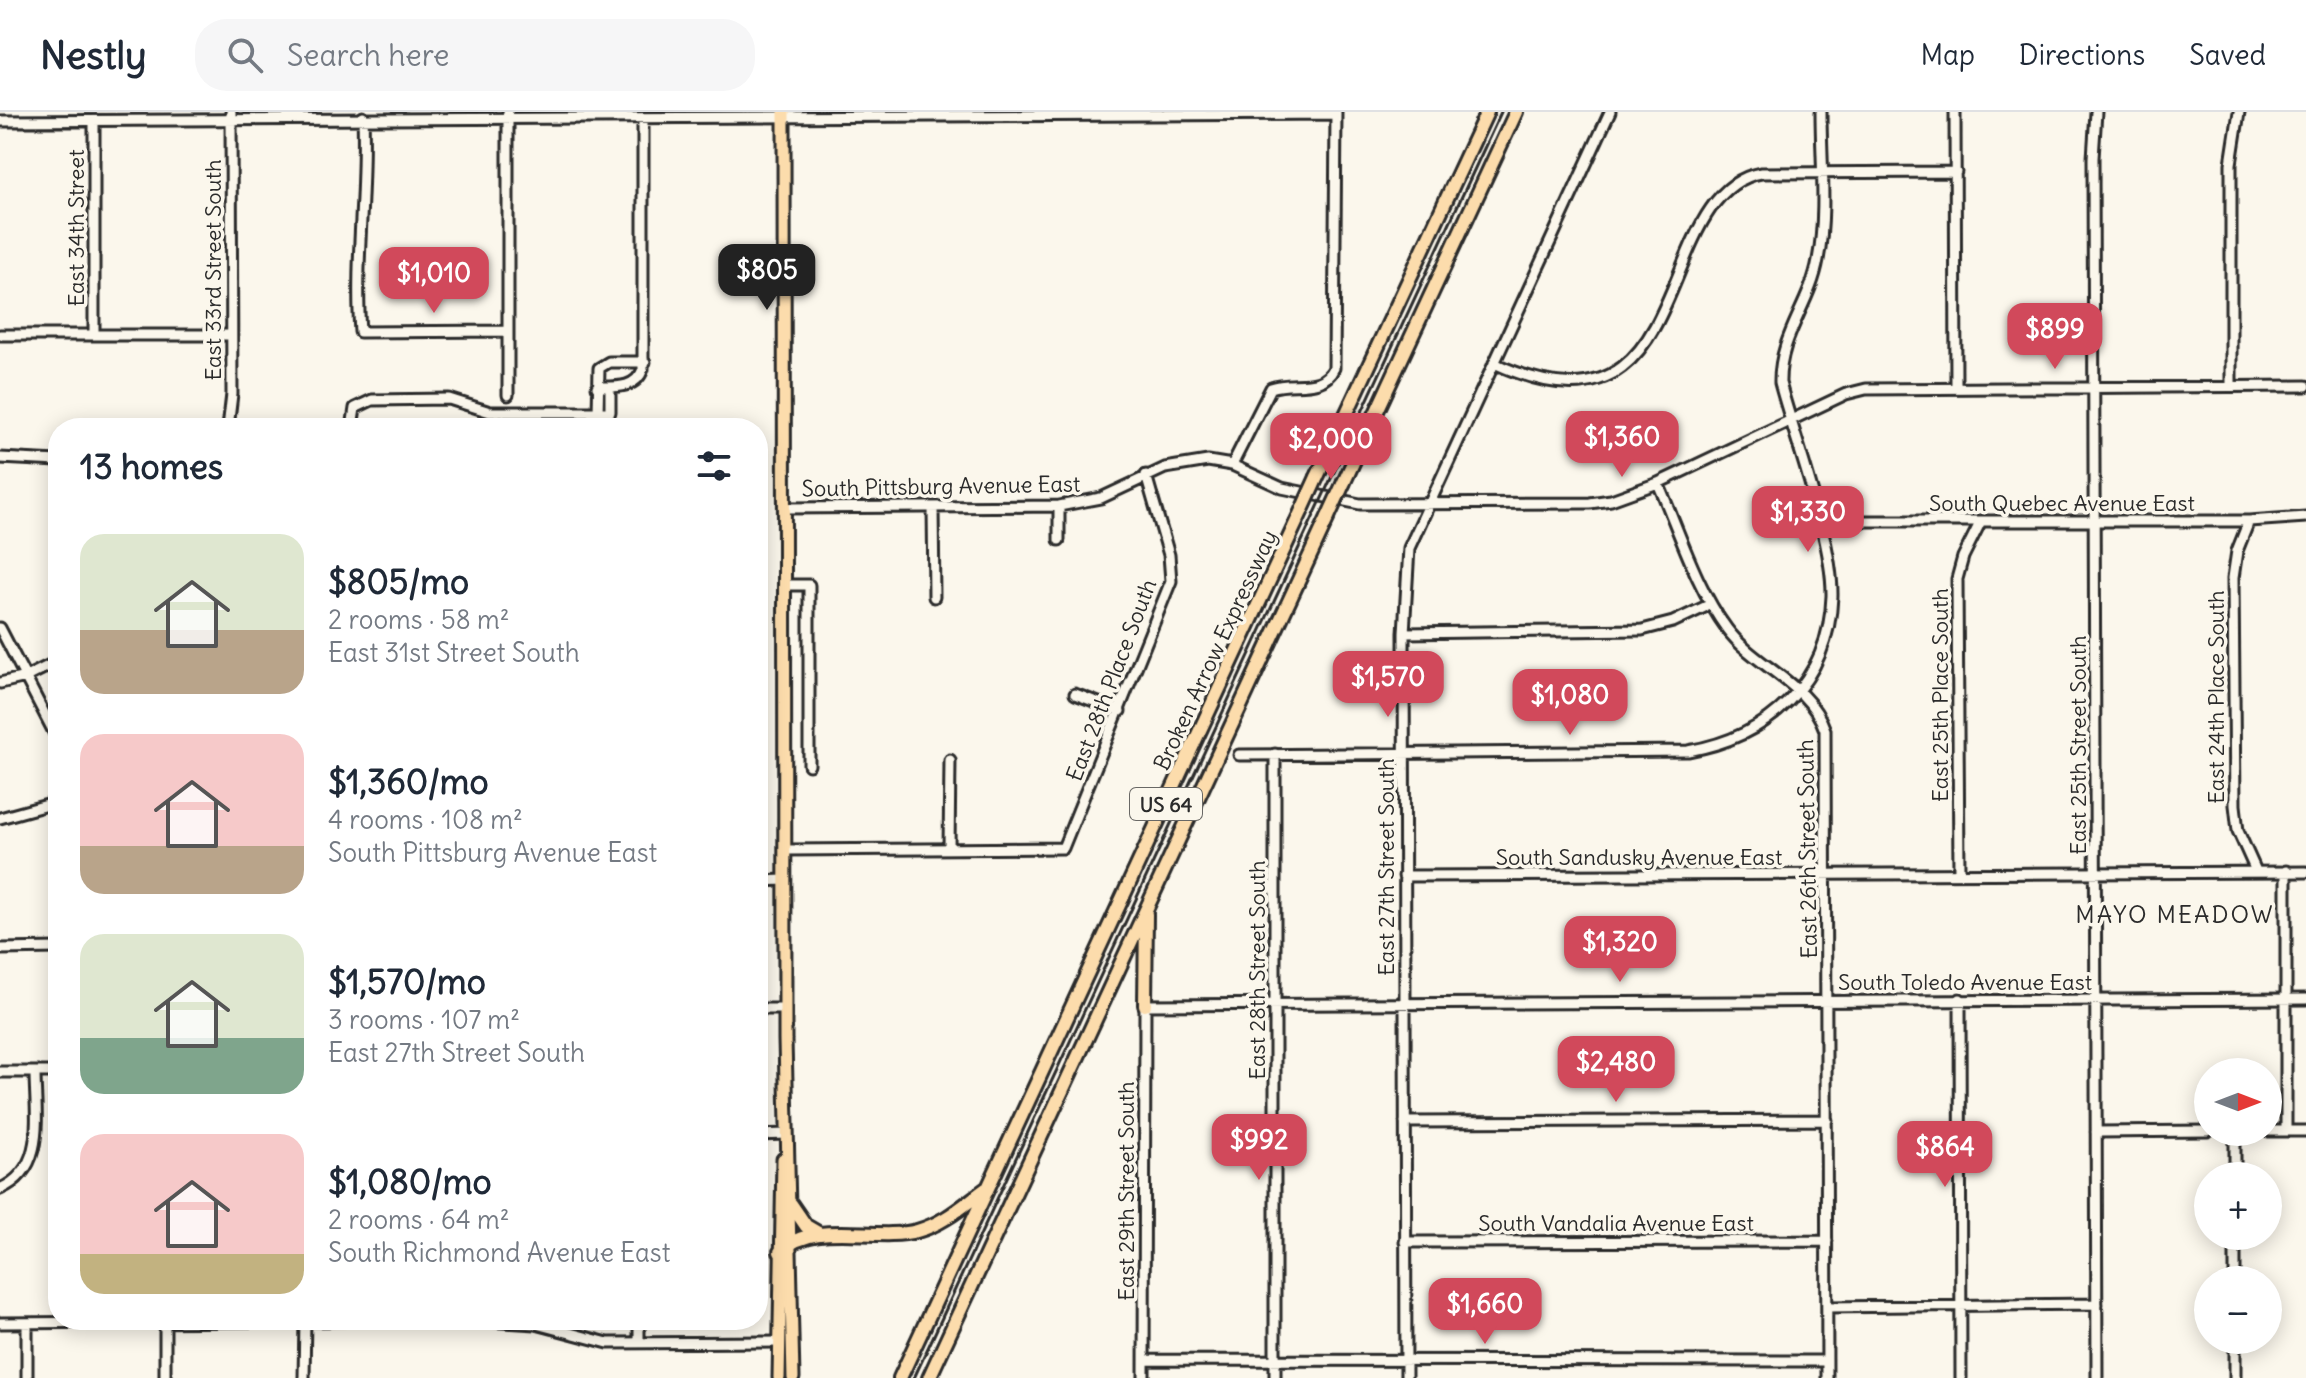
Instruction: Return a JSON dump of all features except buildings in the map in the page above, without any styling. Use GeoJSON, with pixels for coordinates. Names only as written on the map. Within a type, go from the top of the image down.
{"type":"FeatureCollection","features":[{"type":"Feature","properties":{"kind":"highway","name":"Broken Arrow Expressway"},"geometry":{"type":"LineString","coordinates":[[900,1378],[1487,112]]}},
{"type":"Feature","properties":{"kind":"highway","name":"Broken Arrow Expressway"},"geometry":{"type":"LineString","coordinates":[[929,1378],[1516,112]]}},
{"type":"Feature","properties":{"kind":"highway"},"geometry":{"type":"LineString","coordinates":[[1145,1005],[1146,911]]}},
{"type":"Feature","properties":{"kind":"highway"},"geometry":{"type":"LineString","coordinates":[[780,1252],[791,1241],[821,1235],[915,1231],[937,1223],[988,1188]]}},
{"type":"Feature","properties":{"kind":"highway"},"geometry":{"type":"LineString","coordinates":[[791,1204],[806,1226],[821,1235]]}},
{"type":"Feature","properties":{"kind":"main road"},"geometry":{"type":"LineString","coordinates":[[779,1378],[780,1252],[786,1134],[784,114]]}},
{"type":"Feature","properties":{"kind":"main road"},"geometry":{"type":"LineString","coordinates":[[786,1134],[791,1204],[793,1378]]}},
{"type":"Feature","properties":{"kind":"street","name":"East 27th Street South"},"geometry":{"type":"LineString","coordinates":[[1406,1378],[1404,633],[1409,548],[1610,112]]}},
{"type":"Feature","properties":{"kind":"street"},"geometry":{"type":"LineString","coordinates":[[1239,755],[1688,751],[1733,741],[1756,729],[1798,691],[1821,649],[1832,593],[1818,521],[1780,383],[1780,362],[1784,343],[1818,262],[1821,112]]}},
{"type":"Feature","properties":{"kind":"street"},"geometry":{"type":"LineString","coordinates":[[1955,112],[1956,388]]}},
{"type":"Feature","properties":{"kind":"street","name":"East 25th Street South"},"geometry":{"type":"LineString","coordinates":[[2096,112],[2097,1378]]}},
{"type":"Feature","properties":{"kind":"street"},"geometry":{"type":"LineString","coordinates":[[2231,386],[2231,164],[2239,112]]}},
{"type":"Feature","properties":{"kind":"street"},"geometry":{"type":"LineString","coordinates":[[0,121],[231,116],[643,118],[784,114],[1336,113],[1334,368],[1328,378],[1317,383],[1271,388],[1232,465]]}},
{"type":"Feature","properties":{"kind":"street"},"geometry":{"type":"LineString","coordinates":[[508,115],[508,395]]}},
{"type":"Feature","properties":{"kind":"street","name":"East 33rd Street South"},"geometry":{"type":"LineString","coordinates":[[228,418],[231,116]]}},
{"type":"Feature","properties":{"kind":"street"},"geometry":{"type":"LineString","coordinates":[[363,117],[364,179],[357,265],[360,332],[508,331]]}},
{"type":"Feature","properties":{"kind":"street"},"geometry":{"type":"LineString","coordinates":[[597,387],[636,380],[645,362],[643,118]]}},
{"type":"Feature","properties":{"kind":"street","name":"East 34th Street"},"geometry":{"type":"LineString","coordinates":[[94,121],[94,335]]}},
{"type":"Feature","properties":{"kind":"street"},"geometry":{"type":"LineString","coordinates":[[1494,363],[1528,378],[1561,383],[1591,380],[1623,365],[1649,338],[1710,209],[1723,191],[1751,174],[1956,172]]}},
{"type":"Feature","properties":{"kind":"street"},"geometry":{"type":"LineString","coordinates":[[0,335],[231,335]]}},
{"type":"Feature","properties":{"kind":"street"},"geometry":{"type":"LineString","coordinates":[[598,413],[597,374],[603,364],[645,362]]}},
{"type":"Feature","properties":{"kind":"street","name":"South Pittsburg Avenue East"},"geometry":{"type":"LineString","coordinates":[[785,508],[1059,506],[1101,498],[1146,475],[1183,463],[1232,465],[1282,488],[1360,504],[1590,503],[1611,500],[1658,483],[1846,394],[1866,389],[2306,386]]}},
{"type":"Feature","properties":{"kind":"street"},"geometry":{"type":"LineString","coordinates":[[354,418],[355,408],[372,400],[449,399],[490,412],[610,412],[610,387]]}},
{"type":"Feature","properties":{"kind":"street"},"geometry":{"type":"LineString","coordinates":[[0,458],[48,460]]}},
{"type":"Feature","properties":{"kind":"street","name":"East 28th Place South"},"geometry":{"type":"LineString","coordinates":[[949,849],[1063,848],[1171,581],[1169,555],[1146,475]]}},
{"type":"Feature","properties":{"kind":"street","name":"East 26th Street South"},"geometry":{"type":"LineString","coordinates":[[1658,483],[1711,604],[1738,642],[1811,702],[1825,730],[1827,1378]]}},
{"type":"Feature","properties":{"kind":"street"},"geometry":{"type":"LineString","coordinates":[[1059,506],[1059,540]]}},
{"type":"Feature","properties":{"kind":"street"},"geometry":{"type":"LineString","coordinates":[[933,507],[934,597]]}},
{"type":"Feature","properties":{"kind":"street","name":"South Quebec Avenue East"},"geometry":{"type":"LineString","coordinates":[[1818,521],[2249,521],[2306,517]]}},
{"type":"Feature","properties":{"kind":"street","name":"East 25th Place South"},"geometry":{"type":"LineString","coordinates":[[1959,873],[1957,579],[1963,557],[1981,521]]}},
{"type":"Feature","properties":{"kind":"street","name":"East 24th Place South"},"geometry":{"type":"LineString","coordinates":[[2249,521],[2237,551],[2233,578],[2235,805],[2238,831],[2256,871]]}},
{"type":"Feature","properties":{"kind":"street"},"geometry":{"type":"LineString","coordinates":[[785,585],[809,585],[809,765]]}},
{"type":"Feature","properties":{"kind":"street"},"geometry":{"type":"LineString","coordinates":[[1404,633],[1642,630],[1673,622],[1711,604]]}},
{"type":"Feature","properties":{"kind":"street"},"geometry":{"type":"LineString","coordinates":[[0,628],[48,720]]}},
{"type":"Feature","properties":{"kind":"street"},"geometry":{"type":"LineString","coordinates":[[0,683],[26,677],[48,666]]}},
{"type":"Feature","properties":{"kind":"street"},"geometry":{"type":"LineString","coordinates":[[1075,694],[1120,711]]}},
{"type":"Feature","properties":{"kind":"street","name":"East 28th Street South"},"geometry":{"type":"LineString","coordinates":[[1275,754],[1275,1378]]}},
{"type":"Feature","properties":{"kind":"street"},"geometry":{"type":"LineString","coordinates":[[785,850],[949,849],[950,760]]}},
{"type":"Feature","properties":{"kind":"street"},"geometry":{"type":"LineString","coordinates":[[0,818],[48,805]]}},
{"type":"Feature","properties":{"kind":"street"},"geometry":{"type":"LineString","coordinates":[[2286,871],[2286,1131]]}},
{"type":"Feature","properties":{"kind":"street","name":"South Sandusky Avenue East"},"geometry":{"type":"LineString","coordinates":[[1404,876],[2306,872]]}},
{"type":"Feature","properties":{"kind":"street"},"geometry":{"type":"LineString","coordinates":[[768,881],[785,880]]}},
{"type":"Feature","properties":{"kind":"street"},"geometry":{"type":"LineString","coordinates":[[0,949],[48,948]]}},
{"type":"Feature","properties":{"kind":"street"},"geometry":{"type":"LineString","coordinates":[[1960,999],[1961,1378]]}},
{"type":"Feature","properties":{"kind":"street","name":"South Toledo Avenue East"},"geometry":{"type":"LineString","coordinates":[[1145,1005],[2306,999]]}},
{"type":"Feature","properties":{"kind":"street","name":"East 29th Street South"},"geometry":{"type":"LineString","coordinates":[[1144,1378],[1145,1005]]}},
{"type":"Feature","properties":{"kind":"street"},"geometry":{"type":"LineString","coordinates":[[768,1009],[785,1009]]}},
{"type":"Feature","properties":{"kind":"street"},"geometry":{"type":"LineString","coordinates":[[0,1072],[48,1072]]}},
{"type":"Feature","properties":{"kind":"street"},"geometry":{"type":"LineString","coordinates":[[0,1189],[22,1176],[29,1166],[35,1142],[35,1072]]}},
{"type":"Feature","properties":{"kind":"street"},"geometry":{"type":"LineString","coordinates":[[1405,1122],[1827,1120]]}},
{"type":"Feature","properties":{"kind":"street"},"geometry":{"type":"LineString","coordinates":[[2096,1132],[2194,1131]]}},
{"type":"Feature","properties":{"kind":"street"},"geometry":{"type":"LineString","coordinates":[[2282,1131],[2306,1131]]}},
{"type":"Feature","properties":{"kind":"street"},"geometry":{"type":"LineString","coordinates":[[768,1135],[786,1134]]}},
{"type":"Feature","properties":{"kind":"street","name":"South Vandalia Avenue East"},"geometry":{"type":"LineString","coordinates":[[1405,1242],[1827,1241]]}},
{"type":"Feature","properties":{"kind":"street"},"geometry":{"type":"LineString","coordinates":[[1827,1307],[2097,1304]]}},
{"type":"Feature","properties":{"kind":"street"},"geometry":{"type":"LineString","coordinates":[[0,1323],[48,1323]]}},
{"type":"Feature","properties":{"kind":"street"},"geometry":{"type":"LineString","coordinates":[[27,1323],[27,1378]]}},
{"type":"Feature","properties":{"kind":"street"},"geometry":{"type":"LineString","coordinates":[[165,1330],[165,1378]]}},
{"type":"Feature","properties":{"kind":"street"},"geometry":{"type":"LineString","coordinates":[[304,1378],[305,1330]]}},
{"type":"Feature","properties":{"kind":"street"},"geometry":{"type":"LineString","coordinates":[[563,1330],[608,1343],[779,1342]]}},
{"type":"Feature","properties":{"kind":"street"},"geometry":{"type":"LineString","coordinates":[[639,1330],[639,1343]]}},
{"type":"Feature","properties":{"kind":"street"},"geometry":{"type":"LineString","coordinates":[[2235,1354],[2235,1378]]}},
{"type":"Feature","properties":{"kind":"street"},"geometry":{"type":"LineString","coordinates":[[1144,1360],[1827,1361]]}},
{"type":"Feature","properties":{"kind":"railway"},"geometry":{"type":"LineString","coordinates":[[914,1378],[1501,112]]}},
{"type":"Feature","properties":{"kind":"district","name":"MAYO MEADOW"},"geometry":{"type":"Point","coordinates":[2175,914]}}]}
